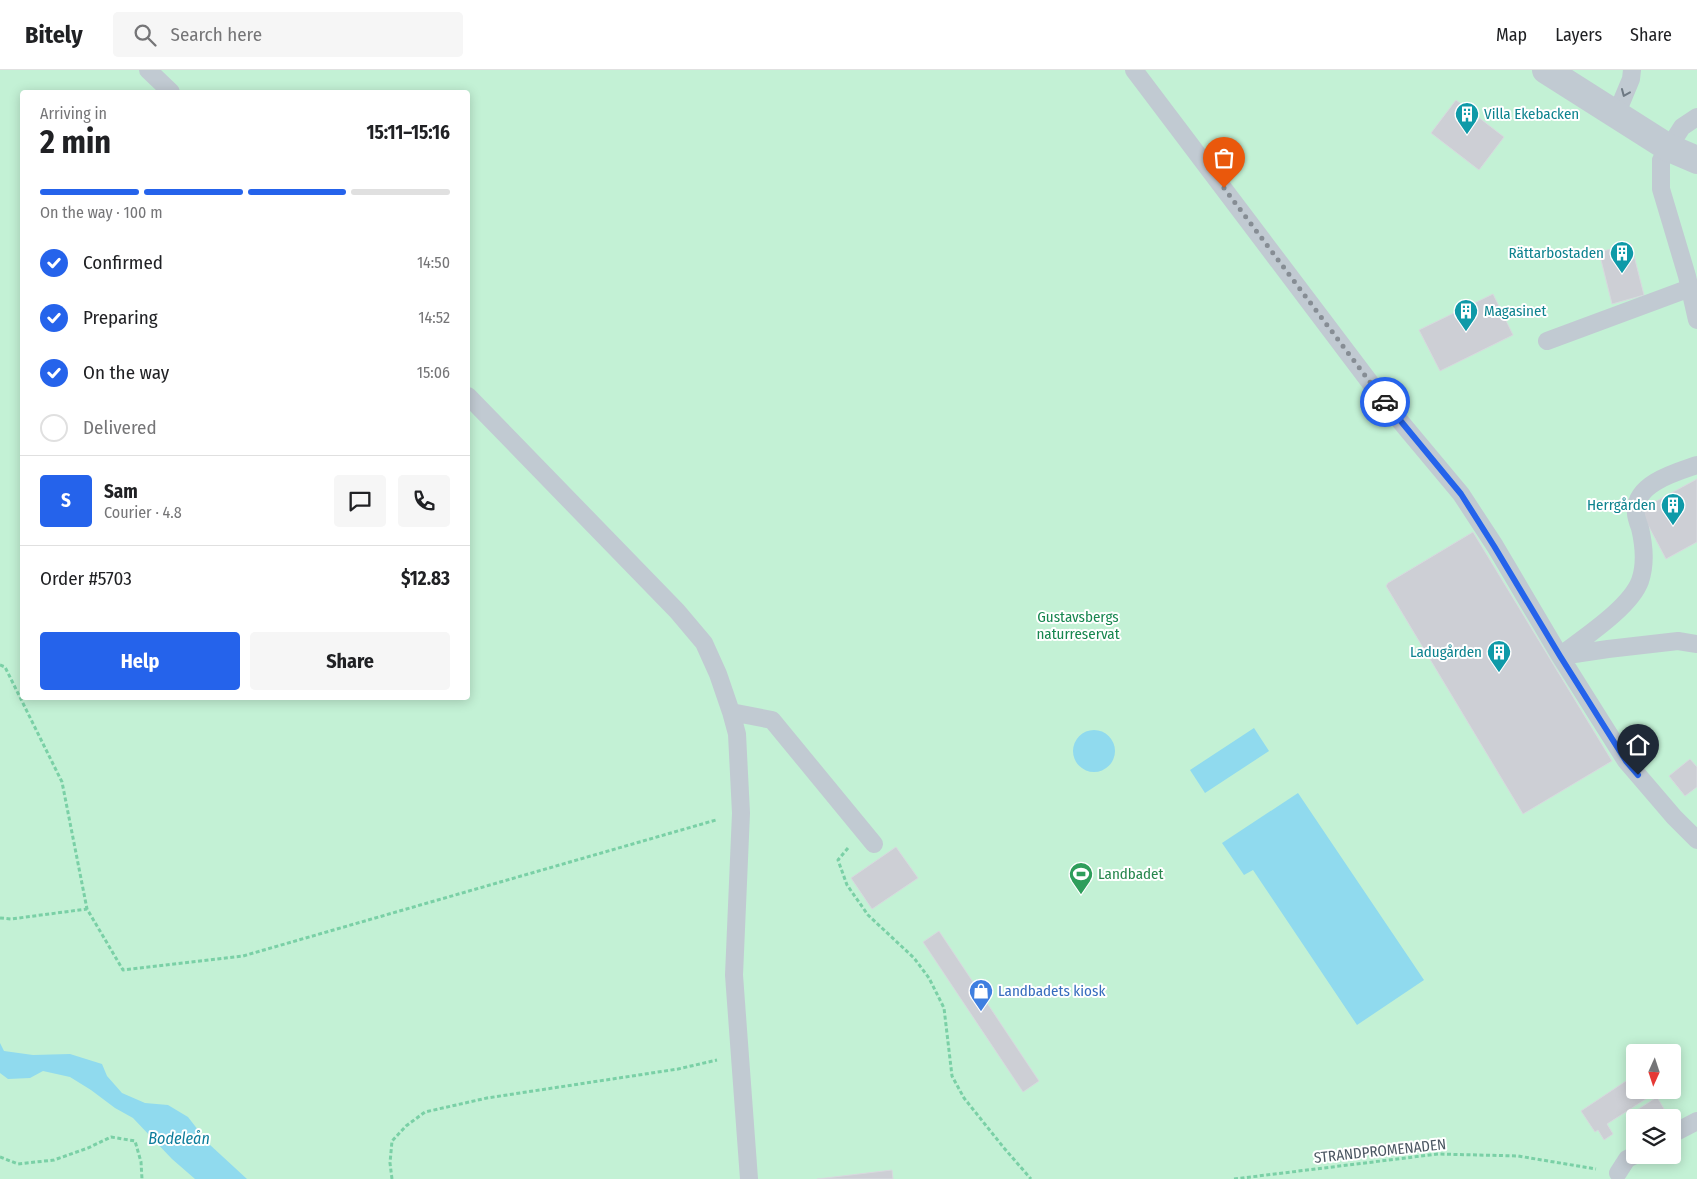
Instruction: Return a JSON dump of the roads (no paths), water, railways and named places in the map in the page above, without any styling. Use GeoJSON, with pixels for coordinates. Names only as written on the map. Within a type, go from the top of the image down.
{"type":"FeatureCollection","features":[{"type":"Feature","properties":{"kind":"street"},"geometry":{"type":"LineString","coordinates":[[1546,70],[1616,115],[1689,155]]}},
{"type":"Feature","properties":{"kind":"lane"},"geometry":{"type":"LineString","coordinates":[[148,70],[168,90]]}},
{"type":"Feature","properties":{"kind":"lane"},"geometry":{"type":"LineString","coordinates":[[1134,70],[1390,409],[1461,494],[1626,761],[1674,817],[1697,840]]}},
{"type":"Feature","properties":{"kind":"lane"},"geometry":{"type":"LineString","coordinates":[[1616,115],[1631,79],[1632,70]]}},
{"type":"Feature","properties":{"kind":"lane"},"geometry":{"type":"LineString","coordinates":[[1697,117],[1682,127],[1689,155],[1662,160],[1660,189],[1690,288],[1697,320]]}},
{"type":"Feature","properties":{"kind":"lane"},"geometry":{"type":"LineString","coordinates":[[1548,341],[1690,288]]}},
{"type":"Feature","properties":{"kind":"lane"},"geometry":{"type":"LineString","coordinates":[[470,398],[677,612],[704,643],[718,674],[737,734],[741,813],[734,975],[738,1056],[748,1179]]}},
{"type":"Feature","properties":{"kind":"lane"},"geometry":{"type":"LineString","coordinates":[[1560,656],[1619,609],[1633,595],[1640,581],[1644,564],[1643,542],[1635,509],[1640,498],[1652,483],[1697,465]]}},
{"type":"Feature","properties":{"kind":"lane"},"geometry":{"type":"LineString","coordinates":[[1560,656],[1678,642],[1697,644]]}},
{"type":"Feature","properties":{"kind":"lane"},"geometry":{"type":"LineString","coordinates":[[731,712],[772,720],[874,844]]}},
{"type":"Feature","properties":{"kind":"lane"},"geometry":{"type":"LineString","coordinates":[[1681,1129],[1697,1121]]}},
{"type":"Feature","properties":{"kind":"lane"},"geometry":{"type":"LineString","coordinates":[[1618,1173],[1626,1161]]}},
{"type":"Feature","properties":{"kind":"water"},"geometry":{"type":"Polygon","coordinates":[[[1254,728],[1269,751],[1205,793],[1190,770],[1254,728]]]}},
{"type":"Feature","properties":{"kind":"water"},"geometry":{"type":"Polygon","coordinates":[[[1094,730],[1109,736],[1115,751],[1109,766],[1094,772],[1079,766],[1073,751],[1079,736],[1094,730]]]}},
{"type":"Feature","properties":{"kind":"water"},"geometry":{"type":"Polygon","coordinates":[[[1298,793],[1424,980],[1357,1025],[1253,870],[1244,875],[1222,843],[1298,793]]]}},
{"type":"Feature","properties":{"kind":"water","name":"Bodeleån"},"geometry":{"type":"Polygon","coordinates":[[[0,1043],[4,1051],[33,1055],[70,1054],[102,1064],[107,1076],[122,1093],[145,1103],[168,1105],[188,1117],[209,1144],[247,1179],[195,1179],[172,1159],[133,1118],[70,1077],[43,1071],[30,1078],[8,1079],[0,1073],[0,1043]]]}},
{"type":"Feature","properties":{"kind":"place","name":"Villa Ekebacken"},"geometry":{"type":"Point","coordinates":[1467,135]}},
{"type":"Feature","properties":{"kind":"place","name":"Rättarbostaden"},"geometry":{"type":"Point","coordinates":[1622,274]}},
{"type":"Feature","properties":{"kind":"place","name":"Magasinet"},"geometry":{"type":"Point","coordinates":[1466,332]}},
{"type":"Feature","properties":{"kind":"place","name":"Herrgården"},"geometry":{"type":"Point","coordinates":[1673,526]}},
{"type":"Feature","properties":{"kind":"place","name":"Ladugården"},"geometry":{"type":"Point","coordinates":[1499,673]}},
{"type":"Feature","properties":{"kind":"place","name":"Landbadet"},"geometry":{"type":"Point","coordinates":[1081,895]}},
{"type":"Feature","properties":{"kind":"place","name":"Landbadets kiosk"},"geometry":{"type":"Point","coordinates":[981,1012]}},
{"type":"Feature","properties":{"kind":"park label","name":"Gustavsbergs naturreservat"},"geometry":{"type":"Point","coordinates":[1078,626]}}]}
